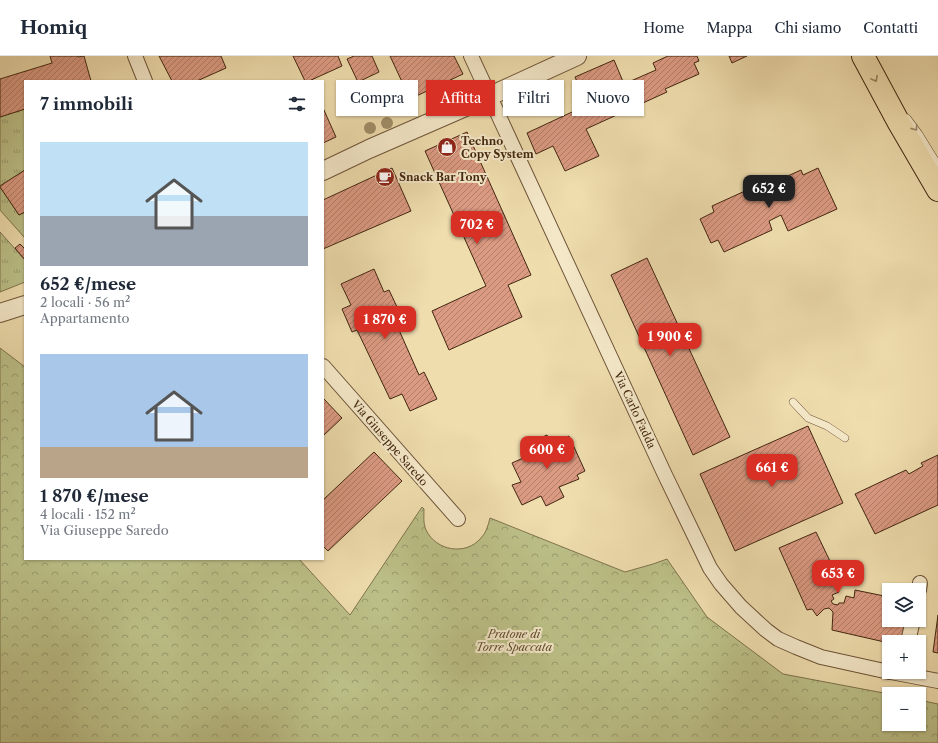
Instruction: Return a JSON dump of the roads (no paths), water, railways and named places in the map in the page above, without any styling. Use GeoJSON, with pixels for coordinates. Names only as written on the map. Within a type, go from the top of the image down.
{"type":"FeatureCollection","features":[{"type":"Feature","properties":{"kind":"main road"},"geometry":{"type":"LineString","coordinates":[[863,56],[906,136],[938,190]]}},
{"type":"Feature","properties":{"kind":"street"},"geometry":{"type":"LineString","coordinates":[[135,56],[145,80]]}},
{"type":"Feature","properties":{"kind":"street","name":"Via Carlo Fadda"},"geometry":{"type":"LineString","coordinates":[[471,56],[482,80]]}},
{"type":"Feature","properties":{"kind":"street"},"geometry":{"type":"LineString","coordinates":[[495,94],[578,56]]}},
{"type":"Feature","properties":{"kind":"street","name":"Via Carlo Fadda"},"geometry":{"type":"LineString","coordinates":[[495,107],[678,503],[710,568],[721,584],[741,607],[766,630],[778,638],[821,657],[882,669]]}},
{"type":"Feature","properties":{"kind":"street"},"geometry":{"type":"LineString","coordinates":[[324,171],[444,116]]}},
{"type":"Feature","properties":{"kind":"street"},"geometry":{"type":"LineString","coordinates":[[0,313],[24,305]]}},
{"type":"Feature","properties":{"kind":"street","name":"Via Giuseppe Saredo"},"geometry":{"type":"LineString","coordinates":[[324,367],[458,519]]}},
{"type":"Feature","properties":{"kind":"street","name":"Via Carlo Fadda"},"geometry":{"type":"LineString","coordinates":[[926,678],[938,681]]}},
{"type":"Feature","properties":{"kind":"lane"},"geometry":{"type":"LineString","coordinates":[[887,101],[914,126],[938,165]]}},
{"type":"Feature","properties":{"kind":"lane"},"geometry":{"type":"LineString","coordinates":[[792,402],[808,418],[827,426],[845,438]]}},
{"type":"Feature","properties":{"kind":"place","name":"Techno Copy System"},"geometry":{"type":"Point","coordinates":[447,147]}},
{"type":"Feature","properties":{"kind":"place","name":"Snack Bar Tony"},"geometry":{"type":"Point","coordinates":[385,177]}},
{"type":"Feature","properties":{"kind":"park label","name":"Pratone di Torre Spaccata"},"geometry":{"type":"Point","coordinates":[514,640]}}]}
